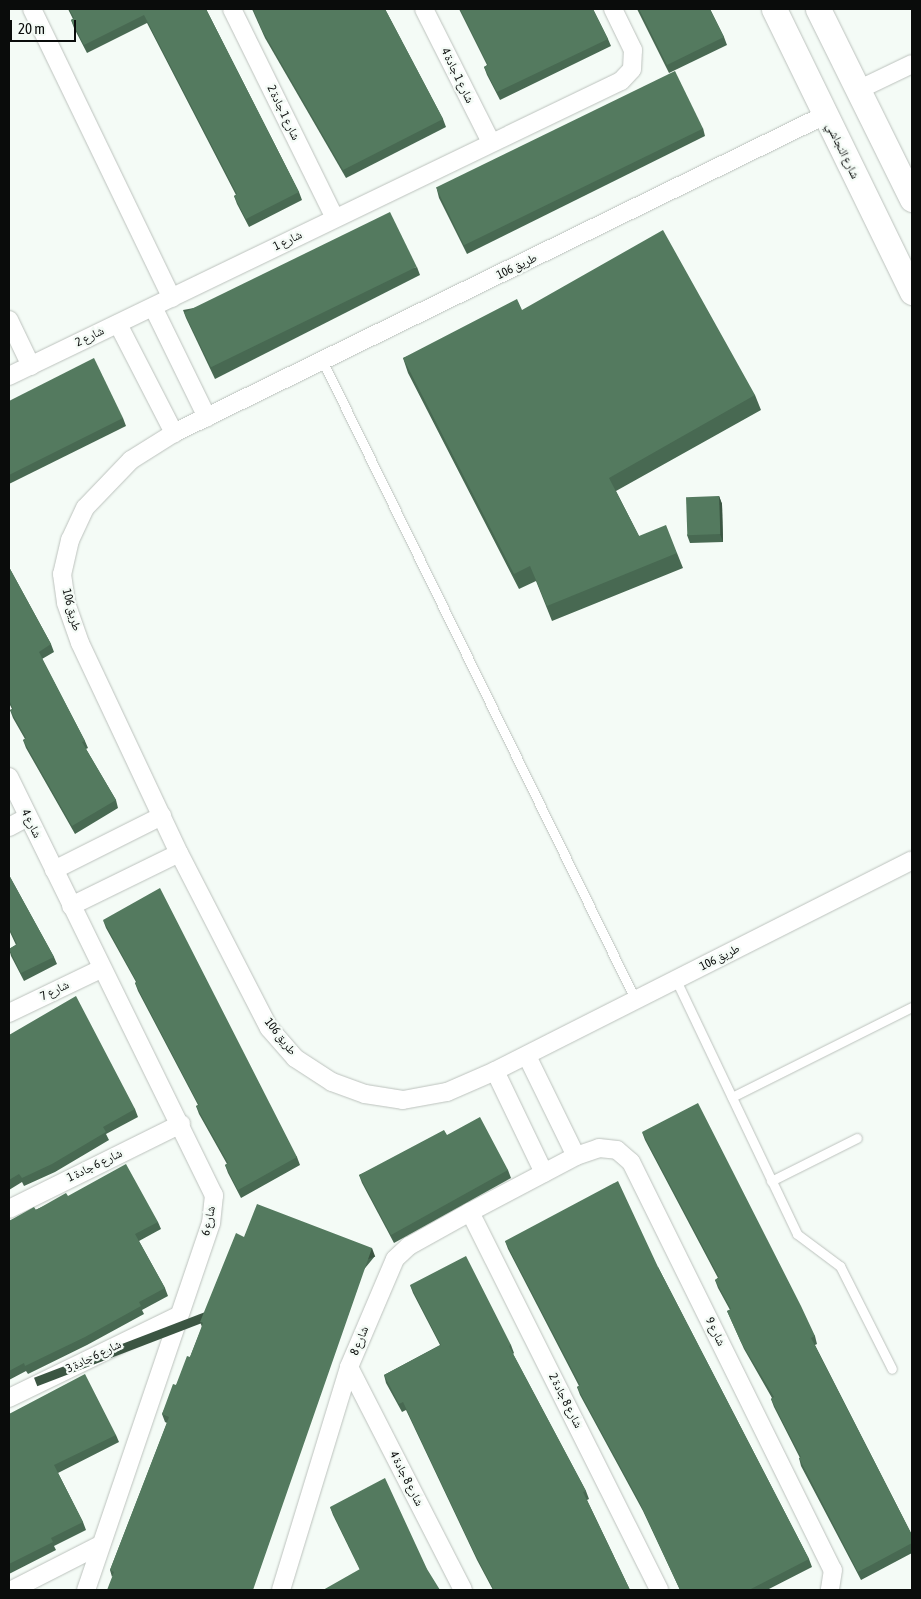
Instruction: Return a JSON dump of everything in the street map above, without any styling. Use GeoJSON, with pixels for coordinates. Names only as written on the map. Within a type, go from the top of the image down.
{"type":"FeatureCollection","features":[{"type":"Feature","properties":{"kind":"main road","name":"شارع النجاشي"},"geometry":{"type":"LineString","coordinates":[[774,9],[912,292]]}},
{"type":"Feature","properties":{"kind":"main road"},"geometry":{"type":"LineString","coordinates":[[818,9],[912,199]]}},
{"type":"Feature","properties":{"kind":"street"},"geometry":{"type":"LineString","coordinates":[[32,9],[172,298]]}},
{"type":"Feature","properties":{"kind":"street","name":"شارع 1 جادة 2"},"geometry":{"type":"LineString","coordinates":[[232,9],[335,218]]}},
{"type":"Feature","properties":{"kind":"street","name":"شارع 1 جادة 4"},"geometry":{"type":"LineString","coordinates":[[424,9],[490,142]]}},
{"type":"Feature","properties":{"kind":"street","name":"شارع 1"},"geometry":{"type":"LineString","coordinates":[[172,298],[490,142],[621,81],[632,69],[633,50],[613,9]]}},
{"type":"Feature","properties":{"kind":"street"},"geometry":{"type":"LineString","coordinates":[[858,90],[912,64]]}},
{"type":"Feature","properties":{"kind":"street","name":"طريق 106"},"geometry":{"type":"LineString","coordinates":[[825,115],[323,362],[174,433],[131,460],[85,508],[70,540],[62,574],[66,603],[80,643],[179,853],[269,1028],[295,1058],[332,1082],[365,1094],[403,1100],[447,1092],[528,1056],[912,860]]}},
{"type":"Feature","properties":{"kind":"street","name":"شارع 2"},"geometry":{"type":"LineString","coordinates":[[9,376],[172,298]]}},
{"type":"Feature","properties":{"kind":"street"},"geometry":{"type":"LineString","coordinates":[[153,308],[207,417]]}},
{"type":"Feature","properties":{"kind":"street"},"geometry":{"type":"LineString","coordinates":[[9,320],[31,366]]}},
{"type":"Feature","properties":{"kind":"street"},"geometry":{"type":"LineString","coordinates":[[118,324],[174,433]]}},
{"type":"Feature","properties":{"kind":"street","name":"شارع 4"},"geometry":{"type":"LineString","coordinates":[[9,777],[54,870]]}},
{"type":"Feature","properties":{"kind":"street"},"geometry":{"type":"LineString","coordinates":[[54,870],[162,816]]}},
{"type":"Feature","properties":{"kind":"street"},"geometry":{"type":"LineString","coordinates":[[9,827],[28,817]]}},
{"type":"Feature","properties":{"kind":"street"},"geometry":{"type":"LineString","coordinates":[[71,906],[179,853]]}},
{"type":"Feature","properties":{"kind":"street","name":"شارع 6"},"geometry":{"type":"LineString","coordinates":[[54,870],[100,969],[181,1124],[214,1194],[211,1223],[100,1544],[86,1590]]}},
{"type":"Feature","properties":{"kind":"street","name":"شارع 7"},"geometry":{"type":"LineString","coordinates":[[9,1013],[100,969]]}},
{"type":"Feature","properties":{"kind":"street"},"geometry":{"type":"LineString","coordinates":[[528,1056],[576,1156]]}},
{"type":"Feature","properties":{"kind":"street"},"geometry":{"type":"LineString","coordinates":[[495,1071],[544,1173]]}},
{"type":"Feature","properties":{"kind":"street","name":"شارع 6 جادة 1"},"geometry":{"type":"LineString","coordinates":[[9,1209],[181,1124]]}},
{"type":"Feature","properties":{"kind":"street","name":"شارع 9"},"geometry":{"type":"LineString","coordinates":[[544,1173],[576,1156],[599,1148],[617,1150],[631,1162],[832,1570],[830,1590]]}},
{"type":"Feature","properties":{"kind":"street","name":"شارع 8"},"geometry":{"type":"LineString","coordinates":[[281,1590],[349,1367],[395,1259],[409,1246],[544,1173]]}},
{"type":"Feature","properties":{"kind":"street","name":"شارع 8 جادة 2"},"geometry":{"type":"LineString","coordinates":[[470,1212],[659,1590]]}},
{"type":"Feature","properties":{"kind":"street","name":"شارع 6 جادة 3"},"geometry":{"type":"LineString","coordinates":[[9,1398],[178,1316]]}},
{"type":"Feature","properties":{"kind":"street","name":"شارع 8 جادة 4"},"geometry":{"type":"LineString","coordinates":[[349,1367],[463,1590]]}},
{"type":"Feature","properties":{"kind":"street"},"geometry":{"type":"LineString","coordinates":[[12,1590],[100,1544]]}},
{"type":"Feature","properties":{"kind":"lane"},"geometry":{"type":"LineString","coordinates":[[323,362],[636,1001]]}},
{"type":"Feature","properties":{"kind":"lane"},"geometry":{"type":"LineString","coordinates":[[676,980],[771,1181],[803,1242],[827,1254],[840,1266],[892,1369]]}},
{"type":"Feature","properties":{"kind":"lane"},"geometry":{"type":"LineString","coordinates":[[732,1097],[912,1007]]}},
{"type":"Feature","properties":{"kind":"lane"},"geometry":{"type":"LineString","coordinates":[[771,1181],[857,1138]]}},
{"type":"Feature","properties":{"kind":"building"},"geometry":{"type":"Polygon","coordinates":[[[69,9],[206,9],[299,192],[246,219],[234,196],[237,194],[144,15],[84,45],[71,20],[74,18],[69,9]]]}},
{"type":"Feature","properties":{"kind":"building"},"geometry":{"type":"Polygon","coordinates":[[[253,9],[385,9],[443,119],[343,170],[262,30],[253,9]]]}},
{"type":"Feature","properties":{"kind":"building"},"geometry":{"type":"Polygon","coordinates":[[[460,9],[593,9],[608,39],[497,92],[484,67],[488,65],[460,9]]]}},
{"type":"Feature","properties":{"kind":"building"},"geometry":{"type":"Polygon","coordinates":[[[639,9],[710,9],[724,37],[667,65],[639,9]]]}},
{"type":"Feature","properties":{"kind":"building"},"geometry":{"type":"Polygon","coordinates":[[[675,71],[703,129],[464,245],[436,188],[675,71]]]}},
{"type":"Feature","properties":{"kind":"building"},"geometry":{"type":"Polygon","coordinates":[[[390,212],[417,267],[211,367],[184,312],[390,212]]]}},
{"type":"Feature","properties":{"kind":"building"},"geometry":{"type":"Polygon","coordinates":[[[663,230],[755,395],[609,478],[639,536],[666,525],[677,553],[547,606],[530,566],[514,574],[403,358],[517,299],[522,310],[663,230]]]}},
{"type":"Feature","properties":{"kind":"building"},"geometry":{"type":"Polygon","coordinates":[[[94,358],[123,418],[9,475],[9,401],[94,358]]]}},
{"type":"Feature","properties":{"kind":"building"},"geometry":{"type":"Polygon","coordinates":[[[719,496],[720,534],[687,535],[686,497],[719,496]]]}},
{"type":"Feature","properties":{"kind":"building"},"geometry":{"type":"Polygon","coordinates":[[[9,567],[51,644],[39,652],[85,741],[82,742],[116,800],[72,826],[23,740],[26,738],[10,710],[13,709],[9,700],[9,567]]]}},
{"type":"Feature","properties":{"kind":"building"},"geometry":{"type":"Polygon","coordinates":[[[9,875],[54,957],[21,973],[9,949],[17,944],[9,928],[9,875]]]}},
{"type":"Feature","properties":{"kind":"building"},"geometry":{"type":"Polygon","coordinates":[[[160,888],[297,1157],[238,1190],[225,1165],[228,1163],[196,1106],[199,1105],[135,983],[137,982],[103,920],[160,888]]]}},
{"type":"Feature","properties":{"kind":"building"},"geometry":{"type":"Polygon","coordinates":[[[76,996],[135,1109],[103,1127],[106,1132],[52,1164],[22,1178],[19,1174],[9,1180],[9,1035],[76,996]]]}},
{"type":"Feature","properties":{"kind":"building"},"geometry":{"type":"Polygon","coordinates":[[[698,1103],[801,1306],[815,1336],[811,1338],[912,1535],[912,1543],[858,1572],[799,1458],[801,1457],[771,1399],[774,1397],[741,1342],[727,1311],[731,1309],[715,1280],[719,1277],[642,1132],[698,1103]]]}},
{"type":"Feature","properties":{"kind":"building"},"geometry":{"type":"Polygon","coordinates":[[[480,1117],[508,1170],[391,1235],[359,1175],[444,1130],[447,1135],[480,1117]]]}},
{"type":"Feature","properties":{"kind":"building"},"geometry":{"type":"Polygon","coordinates":[[[126,1164],[158,1222],[135,1234],[165,1288],[139,1302],[141,1306],[85,1337],[25,1366],[24,1363],[9,1371],[9,1221],[34,1207],[36,1210],[66,1193],[68,1196],[126,1164]]]}},
{"type":"Feature","properties":{"kind":"building"},"geometry":{"type":"Polygon","coordinates":[[[618,1181],[658,1267],[809,1559],[749,1590],[680,1590],[640,1503],[577,1387],[580,1385],[505,1241],[618,1181]]]}},
{"type":"Feature","properties":{"kind":"building"},"geometry":{"type":"Polygon","coordinates":[[[257,1204],[372,1248],[253,1590],[107,1590],[114,1572],[110,1570],[169,1417],[162,1414],[173,1384],[176,1385],[187,1356],[190,1357],[203,1323],[200,1322],[236,1233],[244,1237],[257,1204]]]}},
{"type":"Feature","properties":{"kind":"building"},"geometry":{"type":"Polygon","coordinates":[[[466,1256],[511,1345],[509,1346],[586,1491],[583,1492],[630,1590],[494,1590],[403,1402],[399,1404],[384,1375],[441,1345],[410,1285],[466,1256]]]}},
{"type":"Feature","properties":{"kind":"building"},"geometry":{"type":"Polygon","coordinates":[[[85,1374],[116,1435],[54,1465],[83,1522],[51,1538],[53,1542],[9,1564],[9,1414],[85,1374]]]}},
{"type":"Feature","properties":{"kind":"building"},"geometry":{"type":"Polygon","coordinates":[[[385,1478],[427,1569],[440,1590],[323,1590],[360,1569],[330,1507],[385,1478]]]}}]}
